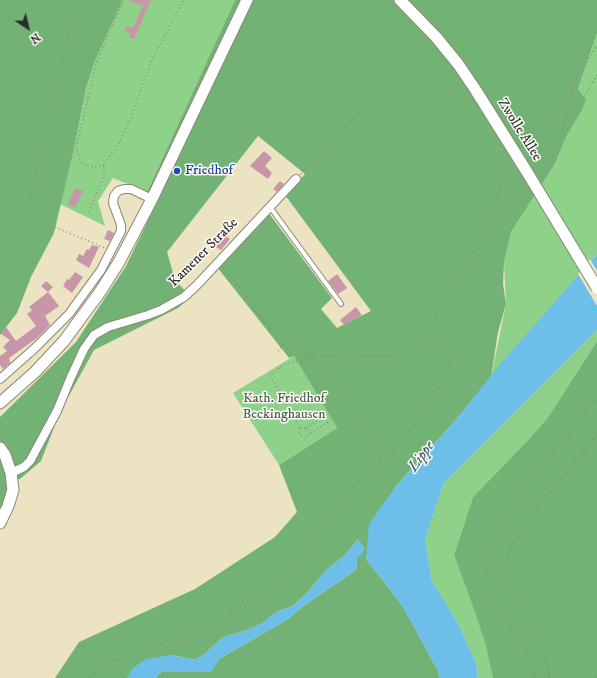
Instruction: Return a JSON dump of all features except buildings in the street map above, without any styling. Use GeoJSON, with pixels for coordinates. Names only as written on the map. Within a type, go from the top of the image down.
{"type":"FeatureCollection","features":[{"type":"Feature","properties":{"kind":"main road"},"geometry":{"type":"LineString","coordinates":[[0,404],[50,357],[64,341],[84,315],[119,262],[152,199],[248,0]]}},
{"type":"Feature","properties":{"kind":"main road","name":"Zwolle Allee"},"geometry":{"type":"LineString","coordinates":[[400,0],[436,37],[458,64],[516,154],[597,288]]}},
{"type":"Feature","properties":{"kind":"main road"},"geometry":{"type":"LineString","coordinates":[[0,448],[5,455],[11,473],[13,490],[8,506],[0,523]]}},
{"type":"Feature","properties":{"kind":"street","name":"Kamener Straße"},"geometry":{"type":"LineString","coordinates":[[11,473],[24,467],[30,461],[57,411],[84,349],[94,335],[108,327],[148,315],[173,304],[197,285],[296,179]]}},
{"type":"Feature","properties":{"kind":"street"},"geometry":{"type":"LineString","coordinates":[[0,378],[35,348],[69,314],[92,284],[112,250],[121,231],[113,203],[114,196],[118,191],[131,189],[152,199]]}},
{"type":"Feature","properties":{"kind":"lane"},"geometry":{"type":"LineString","coordinates":[[270,206],[341,304]]}},
{"type":"Feature","properties":{"kind":"path"},"geometry":{"type":"LineString","coordinates":[[80,0],[75,12],[50,100],[31,195],[32,203],[41,218],[50,225],[112,250]]}},
{"type":"Feature","properties":{"kind":"path"},"geometry":{"type":"LineString","coordinates":[[104,165],[95,167],[82,164],[76,148],[97,61],[124,0]]}},
{"type":"Feature","properties":{"kind":"path"},"geometry":{"type":"LineString","coordinates":[[89,212],[104,176],[104,165],[119,143],[131,117],[151,62],[184,0]]}},
{"type":"Feature","properties":{"kind":"path"},"geometry":{"type":"LineString","coordinates":[[89,678],[110,663],[132,652],[153,645],[178,642],[206,635],[218,628],[236,608],[276,589],[285,582],[293,570],[324,517],[337,502],[414,427],[442,383],[449,361],[446,350],[436,332],[434,320],[436,313],[480,241],[496,211],[504,168],[516,154],[537,136],[555,114],[597,45]]}},
{"type":"Feature","properties":{"kind":"path"},"geometry":{"type":"LineString","coordinates":[[564,123],[586,94],[597,75]]}},
{"type":"Feature","properties":{"kind":"path"},"geometry":{"type":"LineString","coordinates":[[296,179],[392,78]]}},
{"type":"Feature","properties":{"kind":"path"},"geometry":{"type":"LineString","coordinates":[[539,181],[546,170],[558,142],[574,83]]}},
{"type":"Feature","properties":{"kind":"path"},"geometry":{"type":"LineString","coordinates":[[480,241],[490,236],[517,209],[531,192]]}},
{"type":"Feature","properties":{"kind":"path"},"geometry":{"type":"LineString","coordinates":[[218,262],[283,345],[287,348],[313,357],[334,378],[360,417],[371,443],[381,460]]}},
{"type":"Feature","properties":{"kind":"path"},"geometry":{"type":"LineString","coordinates":[[328,422],[304,438],[300,433],[300,428],[270,375],[285,364],[313,357],[395,356],[440,341]]}},
{"type":"Feature","properties":{"kind":"path"},"geometry":{"type":"LineString","coordinates":[[278,351],[283,345]]}},
{"type":"Feature","properties":{"kind":"path"},"geometry":{"type":"LineString","coordinates":[[534,678],[533,664],[517,634],[500,612],[486,573],[490,544],[517,495],[567,436],[597,395]]}},
{"type":"Feature","properties":{"kind":"path"},"geometry":{"type":"LineString","coordinates":[[300,428],[306,428],[325,416]]}},
{"type":"Feature","properties":{"kind":"path"},"geometry":{"type":"LineString","coordinates":[[306,428],[310,433]]}},
{"type":"Feature","properties":{"kind":"path"},"geometry":{"type":"LineString","coordinates":[[549,678],[545,641],[514,594],[505,574],[508,551],[538,507],[597,435]]}},
{"type":"Feature","properties":{"kind":"green space"},"geometry":{"type":"Polygon","coordinates":[[[0,0],[123,0],[95,61],[86,88],[74,149],[54,233],[31,277],[17,313],[0,335],[0,0]]]}},
{"type":"Feature","properties":{"kind":"green space"},"geometry":{"type":"Polygon","coordinates":[[[123,0],[235,0],[147,192],[113,178],[98,201],[105,226],[60,204],[74,149],[86,88],[95,61],[123,0]]]}},
{"type":"Feature","properties":{"kind":"green space"},"geometry":{"type":"Polygon","coordinates":[[[235,0],[597,0],[597,33],[578,89],[586,100],[582,110],[567,135],[555,164],[511,232],[504,263],[503,284],[506,304],[498,332],[491,377],[454,422],[396,486],[366,559],[402,605],[437,669],[440,678],[155,678],[161,672],[210,672],[219,659],[288,619],[303,606],[356,570],[358,539],[345,555],[325,571],[309,591],[293,606],[276,612],[263,623],[248,630],[223,637],[206,653],[195,660],[171,655],[127,678],[55,678],[79,642],[195,589],[275,537],[297,512],[279,465],[337,428],[294,356],[289,358],[217,267],[268,212],[332,298],[321,309],[337,328],[371,311],[285,195],[305,174],[258,136],[167,252],[175,280],[191,297],[178,308],[94,350],[60,412],[41,461],[20,479],[12,480],[0,526],[0,417],[76,342],[126,266],[160,196],[147,192],[235,0]]]}},
{"type":"Feature","properties":{"kind":"green space"},"geometry":{"type":"Polygon","coordinates":[[[597,33],[597,254],[491,377],[506,304],[504,263],[511,232],[555,164],[567,135],[581,111],[578,89],[597,33]]]}},
{"type":"Feature","properties":{"kind":"green space"},"geometry":{"type":"Polygon","coordinates":[[[597,330],[597,341],[549,416],[532,436],[473,497],[454,555],[485,643],[493,678],[478,678],[476,663],[458,623],[432,581],[425,539],[444,483],[597,330]]]}},
{"type":"Feature","properties":{"kind":"green space"},"geometry":{"type":"Polygon","coordinates":[[[597,341],[597,678],[493,678],[485,643],[454,555],[473,497],[532,436],[549,416],[597,341]]]}},
{"type":"Feature","properties":{"kind":"green space","name":"Kath. Friedhof Beckinghausen"},"geometry":{"type":"Polygon","coordinates":[[[294,356],[337,428],[279,465],[233,393],[294,356]]]}},
{"type":"Feature","properties":{"kind":"water"},"geometry":{"type":"Polygon","coordinates":[[[597,254],[597,330],[444,483],[425,539],[432,581],[458,623],[476,663],[478,678],[440,678],[437,669],[402,605],[366,559],[369,524],[396,486],[454,422],[502,362],[597,254]]]}},
{"type":"Feature","properties":{"kind":"water"},"geometry":{"type":"Polygon","coordinates":[[[358,539],[365,549],[357,559],[356,570],[303,606],[288,619],[219,659],[211,672],[161,672],[155,678],[127,678],[133,668],[146,659],[171,655],[195,660],[206,653],[223,637],[248,630],[263,623],[276,612],[293,606],[309,591],[325,571],[345,555],[358,539]]]}},
{"type":"Feature","properties":{"kind":"pier"},"geometry":{"type":"Polygon","coordinates":[[[590,259],[597,271],[597,306],[578,274],[590,259]]]}},
{"type":"Feature","properties":{"kind":"place","name":"Friedhof"},"geometry":{"type":"Point","coordinates":[177,171]}},
{"type":"Feature","properties":{"kind":"water label","name":"Lippe"},"geometry":{"type":"Point","coordinates":[422,457]}}]}
